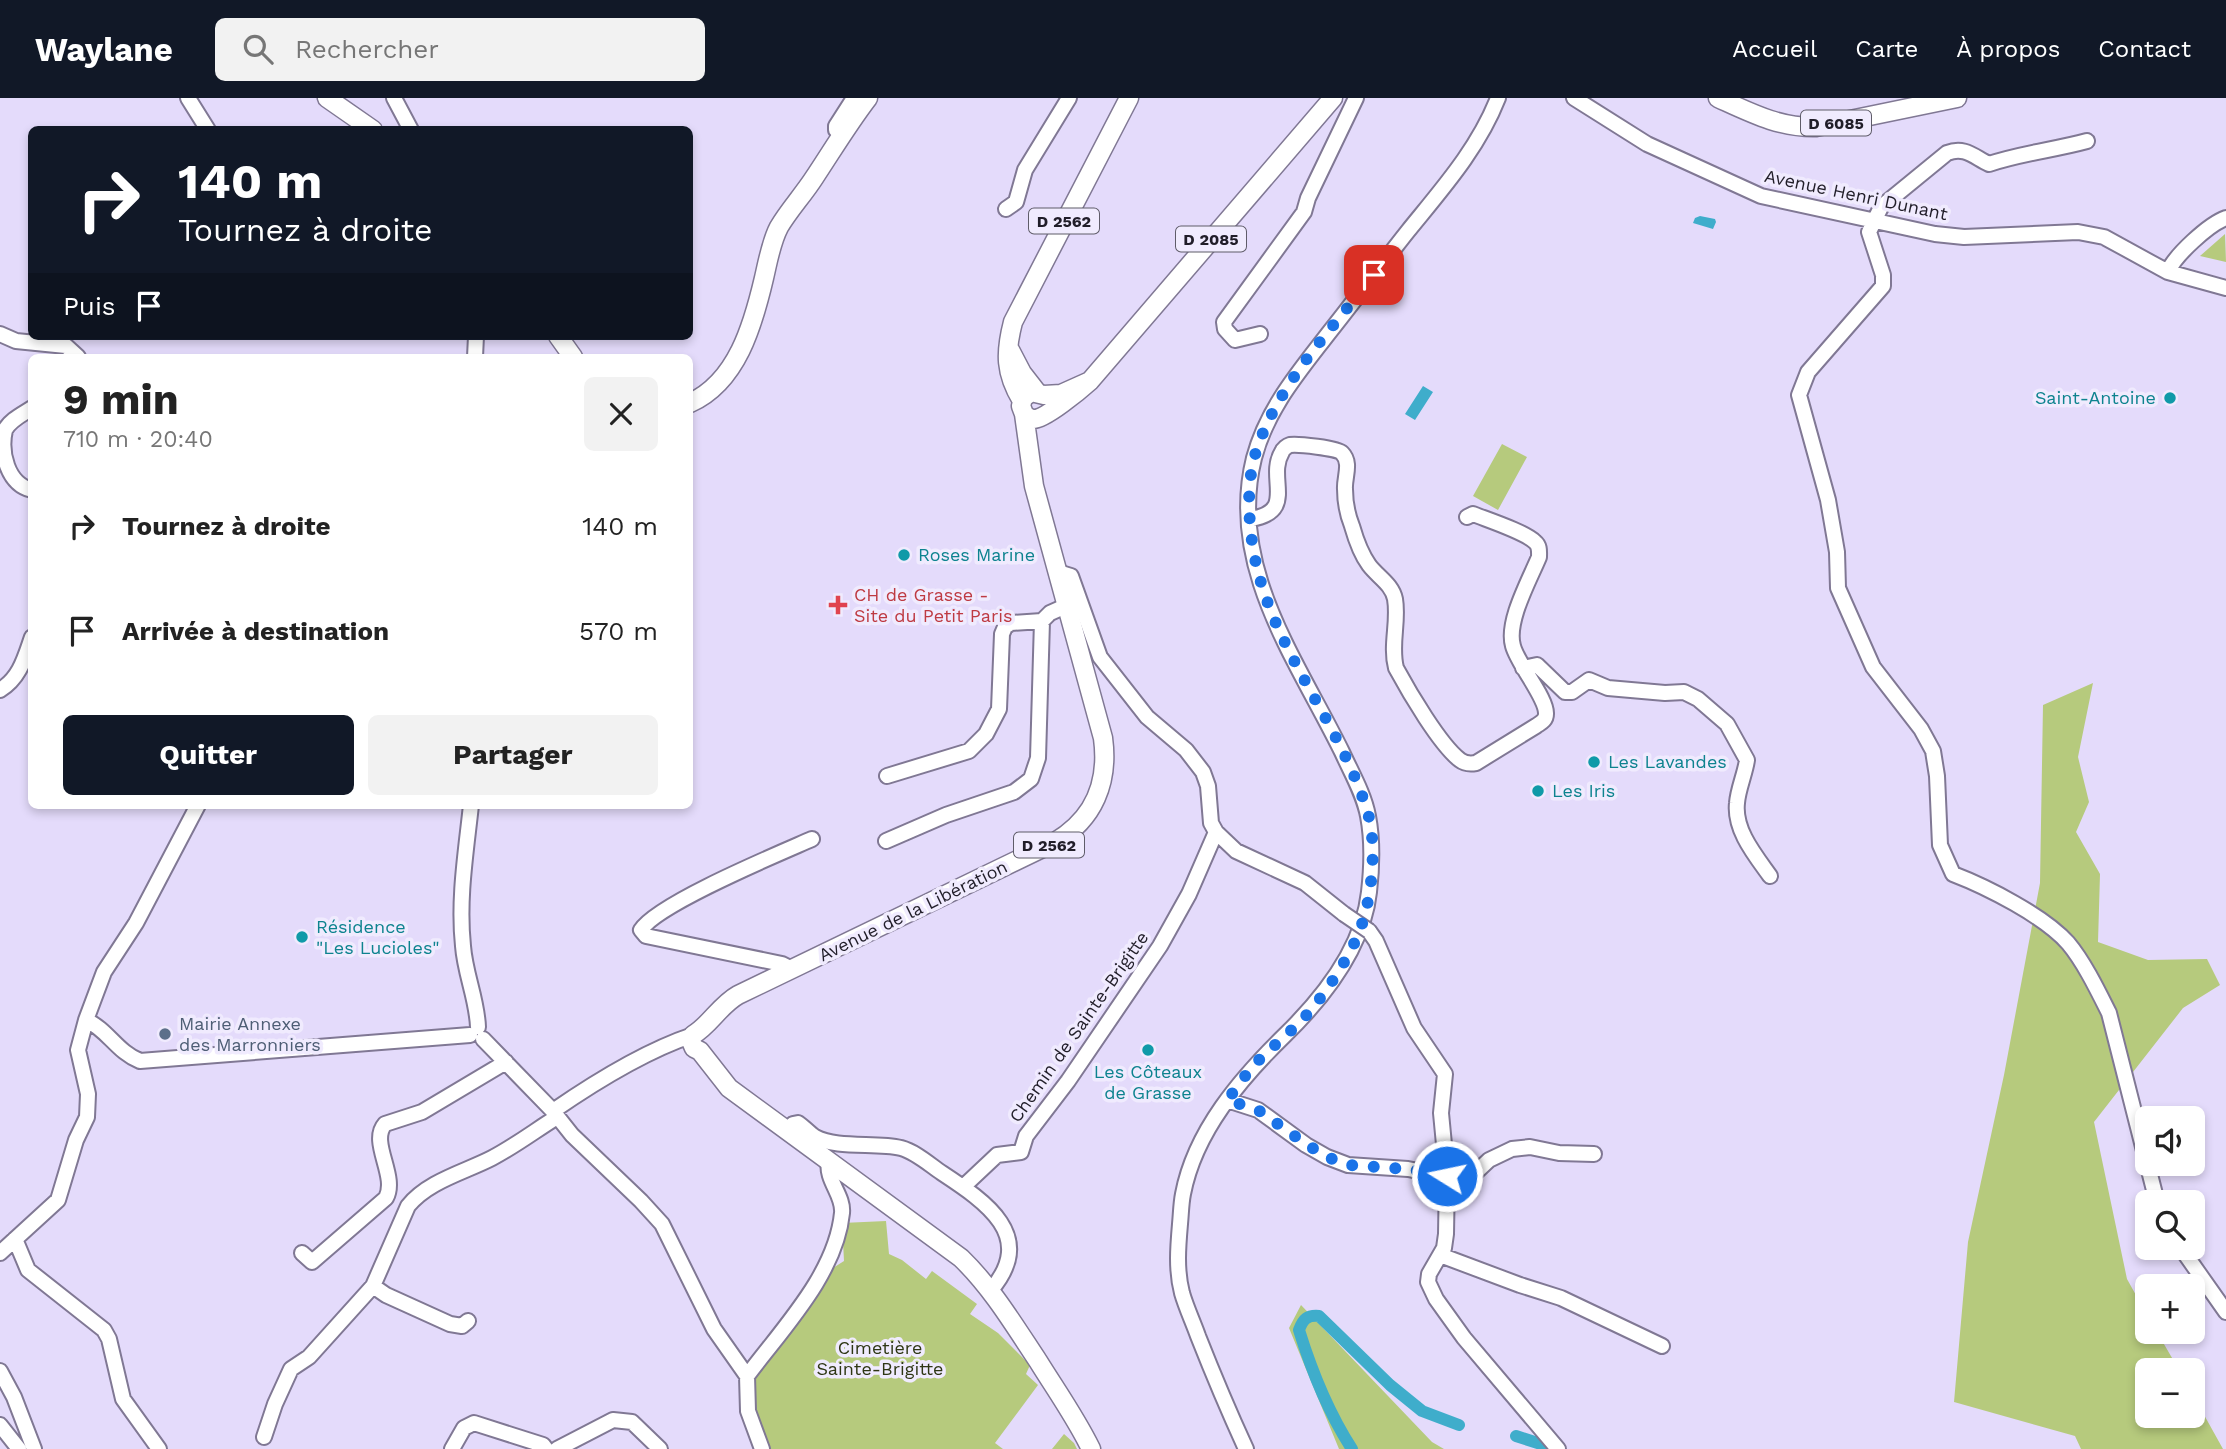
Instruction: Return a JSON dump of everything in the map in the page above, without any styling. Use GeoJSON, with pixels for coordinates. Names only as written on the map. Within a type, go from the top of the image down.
{"type":"FeatureCollection","features":[{"type":"Feature","properties":{"kind":"main road"},"geometry":{"type":"LineString","coordinates":[[327,98],[367,126]]}},
{"type":"Feature","properties":{"kind":"main road"},"geometry":{"type":"LineString","coordinates":[[693,401],[711,390],[741,351],[779,228],[868,98]]}},
{"type":"Feature","properties":{"kind":"main road","name":"D 2562"},"geometry":{"type":"LineString","coordinates":[[1036,405],[1008,346],[1013,322],[1129,98]]}},
{"type":"Feature","properties":{"kind":"main road","name":"D 2085"},"geometry":{"type":"LineString","coordinates":[[1036,405],[1069,399],[1090,381],[1334,98]]}},
{"type":"Feature","properties":{"kind":"main road","name":"D 6085"},"geometry":{"type":"LineString","coordinates":[[1718,98],[1766,120],[1796,128],[1816,127],[1957,98]]}},
{"type":"Feature","properties":{"kind":"main road","name":"Avenue de la Libération"},"geometry":{"type":"LineString","coordinates":[[697,1041],[715,1014],[738,995],[1067,835],[1088,814],[1100,792],[1106,757],[1103,738],[1030,469],[1036,405]]}},
{"type":"Feature","properties":{"kind":"main road"},"geometry":{"type":"LineString","coordinates":[[697,1041],[729,1088],[961,1258],[991,1290],[1064,1402],[1091,1449]]}},
{"type":"Feature","properties":{"kind":"street"},"geometry":{"type":"LineString","coordinates":[[188,98],[206,126]]}},
{"type":"Feature","properties":{"kind":"street"},"geometry":{"type":"LineString","coordinates":[[394,98],[409,126]]}},
{"type":"Feature","properties":{"kind":"street"},"geometry":{"type":"LineString","coordinates":[[841,134],[836,130],[836,126],[855,98]]}},
{"type":"Feature","properties":{"kind":"street"},"geometry":{"type":"LineString","coordinates":[[1006,209],[1016,202],[1025,170],[1069,98]]}},
{"type":"Feature","properties":{"kind":"street"},"geometry":{"type":"LineString","coordinates":[[1260,334],[1235,340],[1225,329],[1224,322],[1304,212],[1308,198],[1356,98]]}},
{"type":"Feature","properties":{"kind":"street","name":"Avenue Henri Dunant"},"geometry":{"type":"LineString","coordinates":[[1574,98],[1647,144],[1761,196],[1901,227],[1964,237],[2078,232],[2104,237],[2168,272],[2226,288]]}},
{"type":"Feature","properties":{"kind":"street"},"geometry":{"type":"LineString","coordinates":[[1246,1449],[1210,1368],[1182,1295],[1178,1245],[1183,1193],[1196,1151],[1227,1100],[1253,1067],[1310,1011],[1339,972],[1359,934],[1368,898],[1373,847],[1367,811],[1350,769],[1283,641],[1263,594],[1252,547],[1250,478],[1263,434],[1284,391],[1458,169],[1485,128],[1496,102]]}},
{"type":"Feature","properties":{"kind":"street"},"geometry":{"type":"LineString","coordinates":[[2087,141],[2047,151],[2036,150],[1989,164],[1971,153],[1955,150],[1947,153],[1881,207],[1869,232],[1883,275],[1883,286],[1808,372],[1799,395],[1828,500],[1838,588],[1873,667],[1921,729],[1933,751],[1937,776],[1940,845],[1953,874],[2026,910],[2068,943],[2109,1013],[2154,1190]]}},
{"type":"Feature","properties":{"kind":"street"},"geometry":{"type":"LineString","coordinates":[[2168,272],[2171,263],[2179,255],[2216,223],[2226,218]]}},
{"type":"Feature","properties":{"kind":"street"},"geometry":{"type":"LineString","coordinates":[[0,334],[16,341],[66,346],[75,354]]}},
{"type":"Feature","properties":{"kind":"street"},"geometry":{"type":"LineString","coordinates":[[28,411],[10,423],[0,444],[1,457],[14,481],[28,488]]}},
{"type":"Feature","properties":{"kind":"street"},"geometry":{"type":"LineString","coordinates":[[1250,519],[1264,516],[1276,507],[1279,496],[1278,463],[1283,449],[1290,445],[1336,449],[1344,454],[1347,465],[1345,489],[1351,523],[1362,554],[1392,590],[1395,601],[1393,658],[1396,668],[1433,728],[1459,760],[1468,764],[1476,763],[1544,720],[1546,713],[1544,703],[1513,649],[1510,634],[1539,558],[1539,548],[1535,541],[1514,531],[1473,514],[1467,517]]}},
{"type":"Feature","properties":{"kind":"street"},"geometry":{"type":"LineString","coordinates":[[1058,572],[1071,576],[1100,657],[1147,717],[1186,750],[1203,772],[1208,786],[1211,823],[1216,832],[1236,851],[1305,883],[1369,931],[1376,941],[1414,1028],[1446,1074],[1441,1113],[1447,1176],[1446,1234],[1428,1282],[1436,1299],[1464,1338],[1559,1449]]}},
{"type":"Feature","properties":{"kind":"street"},"geometry":{"type":"LineString","coordinates":[[887,776],[969,751],[986,734],[999,709],[1002,634],[1005,627],[1011,623],[1042,621],[1050,613],[1068,605]]}},
{"type":"Feature","properties":{"kind":"street"},"geometry":{"type":"LineString","coordinates":[[886,841],[946,815],[1014,792],[1031,779],[1038,758],[1042,621]]}},
{"type":"Feature","properties":{"kind":"street"},"geometry":{"type":"LineString","coordinates":[[0,690],[7,686],[22,667],[28,649]]}},
{"type":"Feature","properties":{"kind":"street"},"geometry":{"type":"LineString","coordinates":[[1523,668],[1537,665],[1565,692],[1572,692],[1588,680],[1608,688],[1684,692],[1713,711],[1727,724],[1747,760],[1736,804],[1739,826],[1770,876]]}},
{"type":"Feature","properties":{"kind":"street"},"geometry":{"type":"LineString","coordinates":[[0,1254],[58,1200],[76,1140],[87,1117],[88,1094],[78,1050],[86,1020],[104,972],[136,923],[196,809]]}},
{"type":"Feature","properties":{"kind":"street"},"geometry":{"type":"LineString","coordinates":[[471,809],[461,886],[462,932],[467,969],[477,1009],[477,1033],[581,1145],[642,1201],[662,1224],[714,1329],[747,1376],[748,1411],[762,1449]]}},
{"type":"Feature","properties":{"kind":"street","name":"Chemin de Sainte-Brigitte"},"geometry":{"type":"LineString","coordinates":[[963,1187],[997,1154],[1021,1152],[1026,1136],[1076,1070],[1160,946],[1189,894],[1216,832]]}},
{"type":"Feature","properties":{"kind":"street"},"geometry":{"type":"LineString","coordinates":[[792,969],[782,964],[646,936],[640,930],[653,916],[730,876],[812,839]]}},
{"type":"Feature","properties":{"kind":"street"},"geometry":{"type":"LineString","coordinates":[[86,1020],[100,1028],[127,1056],[140,1060],[477,1033]]}},
{"type":"Feature","properties":{"kind":"street"},"geometry":{"type":"LineString","coordinates":[[264,1437],[291,1369],[309,1357],[373,1286],[408,1206],[414,1199],[457,1173],[493,1158],[649,1052],[697,1041]]}},
{"type":"Feature","properties":{"kind":"street"},"geometry":{"type":"LineString","coordinates":[[302,1253],[312,1262],[386,1198],[390,1188],[379,1134],[385,1124],[422,1112],[506,1062]]}},
{"type":"Feature","properties":{"kind":"street"},"geometry":{"type":"LineString","coordinates":[[1227,1100],[1258,1110],[1327,1157],[1348,1165],[1408,1169],[1459,1179],[1472,1176],[1489,1160],[1513,1149],[1530,1147],[1559,1153],[1594,1154]]}},
{"type":"Feature","properties":{"kind":"street"},"geometry":{"type":"LineString","coordinates":[[787,1131],[793,1124],[798,1123],[817,1138],[901,1148],[963,1187],[992,1209],[1006,1230],[1009,1254],[1002,1275],[991,1290]]}},
{"type":"Feature","properties":{"kind":"street"},"geometry":{"type":"LineString","coordinates":[[747,1376],[818,1281],[832,1253],[842,1205],[829,1173],[829,1161]]}},
{"type":"Feature","properties":{"kind":"street"},"geometry":{"type":"LineString","coordinates":[[15,1239],[28,1270],[104,1330],[109,1339],[123,1399],[159,1449]]}},
{"type":"Feature","properties":{"kind":"street"},"geometry":{"type":"LineString","coordinates":[[1440,1255],[1562,1298],[1662,1346]]}},
{"type":"Feature","properties":{"kind":"street"},"geometry":{"type":"LineString","coordinates":[[2189,1260],[2226,1312]]}},
{"type":"Feature","properties":{"kind":"street"},"geometry":{"type":"LineString","coordinates":[[373,1286],[450,1324],[461,1326],[468,1321]]}},
{"type":"Feature","properties":{"kind":"street"},"geometry":{"type":"LineString","coordinates":[[0,1371],[14,1397],[34,1449]]}},
{"type":"Feature","properties":{"kind":"street"},"geometry":{"type":"LineString","coordinates":[[557,1449],[613,1420],[632,1422],[660,1449]]}},
{"type":"Feature","properties":{"kind":"street"},"geometry":{"type":"LineString","coordinates":[[452,1449],[464,1428],[474,1423],[543,1445],[546,1449]]}},
{"type":"Feature","properties":{"kind":"street"},"geometry":{"type":"LineString","coordinates":[[0,1425],[19,1449]]}},
{"type":"Feature","properties":{"kind":"green space"},"geometry":{"type":"Polygon","coordinates":[[[2225,234],[2226,262],[2200,256],[2225,234]]]}},
{"type":"Feature","properties":{"kind":"green space"},"geometry":{"type":"Polygon","coordinates":[[[1502,444],[1527,457],[1498,510],[1473,496],[1502,444]]]}},
{"type":"Feature","properties":{"kind":"green space"},"geometry":{"type":"Polygon","coordinates":[[[2093,683],[2078,757],[2089,802],[2076,832],[2100,874],[2098,942],[2148,960],[2207,959],[2220,985],[2183,1008],[2094,1122],[2127,1279],[2135,1293],[2135,1344],[2164,1344],[2172,1358],[2135,1358],[2135,1428],[2205,1428],[2205,1417],[2223,1449],[2081,1449],[2075,1436],[1954,1402],[1968,1242],[2004,1075],[2040,883],[2043,705],[2093,683]]]}},
{"type":"Feature","properties":{"kind":"green space","name":"Cimetière Sainte-Brigitte"},"geometry":{"type":"Polygon","coordinates":[[[886,1221],[889,1254],[902,1260],[926,1279],[932,1271],[977,1304],[970,1314],[998,1333],[1030,1365],[1026,1374],[1038,1385],[995,1443],[1003,1449],[766,1449],[751,1398],[756,1376],[833,1268],[844,1261],[842,1223],[886,1221]]]}},
{"type":"Feature","properties":{"kind":"green space"},"geometry":{"type":"Polygon","coordinates":[[[1301,1305],[1432,1442],[1444,1449],[1339,1449],[1289,1328],[1301,1305]]]}},
{"type":"Feature","properties":{"kind":"green space"},"geometry":{"type":"Polygon","coordinates":[[[1064,1434],[1074,1443],[1077,1449],[1052,1449],[1064,1434]]]}},
{"type":"Feature","properties":{"kind":"water"},"geometry":{"type":"Polygon","coordinates":[[[1700,216],[1715,219],[1713,229],[1693,223],[1695,218],[1700,216]]]}},
{"type":"Feature","properties":{"kind":"water"},"geometry":{"type":"Polygon","coordinates":[[[1423,386],[1433,392],[1415,420],[1405,414],[1423,386]]]}},
{"type":"Feature","properties":{"kind":"waterway"},"geometry":{"type":"LineString","coordinates":[[1352,1449],[1328,1406],[1299,1330],[1304,1320],[1311,1316],[1319,1316],[1390,1385],[1422,1411],[1459,1425]]}},
{"type":"Feature","properties":{"kind":"waterway"},"geometry":{"type":"LineString","coordinates":[[1516,1436],[1547,1446]]}},
{"type":"Feature","properties":{"kind":"place","name":"Saint-Antoine"},"geometry":{"type":"Point","coordinates":[2170,398]}},
{"type":"Feature","properties":{"kind":"place","name":"Roses Marine"},"geometry":{"type":"Point","coordinates":[904,555]}},
{"type":"Feature","properties":{"kind":"place","name":"CH de Grasse - Site du Petit Paris"},"geometry":{"type":"Point","coordinates":[838,605]}},
{"type":"Feature","properties":{"kind":"place","name":"Les Lavandes"},"geometry":{"type":"Point","coordinates":[1594,762]}},
{"type":"Feature","properties":{"kind":"place","name":"Les Iris"},"geometry":{"type":"Point","coordinates":[1538,791]}},
{"type":"Feature","properties":{"kind":"place","name":"Résidence \"Les Lucioles\""},"geometry":{"type":"Point","coordinates":[302,937]}},
{"type":"Feature","properties":{"kind":"place","name":"Mairie Annexe des Marronniers"},"geometry":{"type":"Point","coordinates":[165,1034]}},
{"type":"Feature","properties":{"kind":"place","name":"Les Côteaux de Grasse"},"geometry":{"type":"Point","coordinates":[1148,1050]}},
{"type":"Feature","properties":{"kind":"route"},"geometry":{"type":"LineString","coordinates":[[1374,275],[1284,391],[1255,455],[1249,498],[1256,569],[1272,618],[1331,729],[1367,811],[1373,847],[1368,898],[1359,934],[1339,972],[1310,1011],[1253,1067],[1227,1100],[1258,1110],[1327,1157],[1348,1165],[1408,1169],[1447,1176]]}}]}
